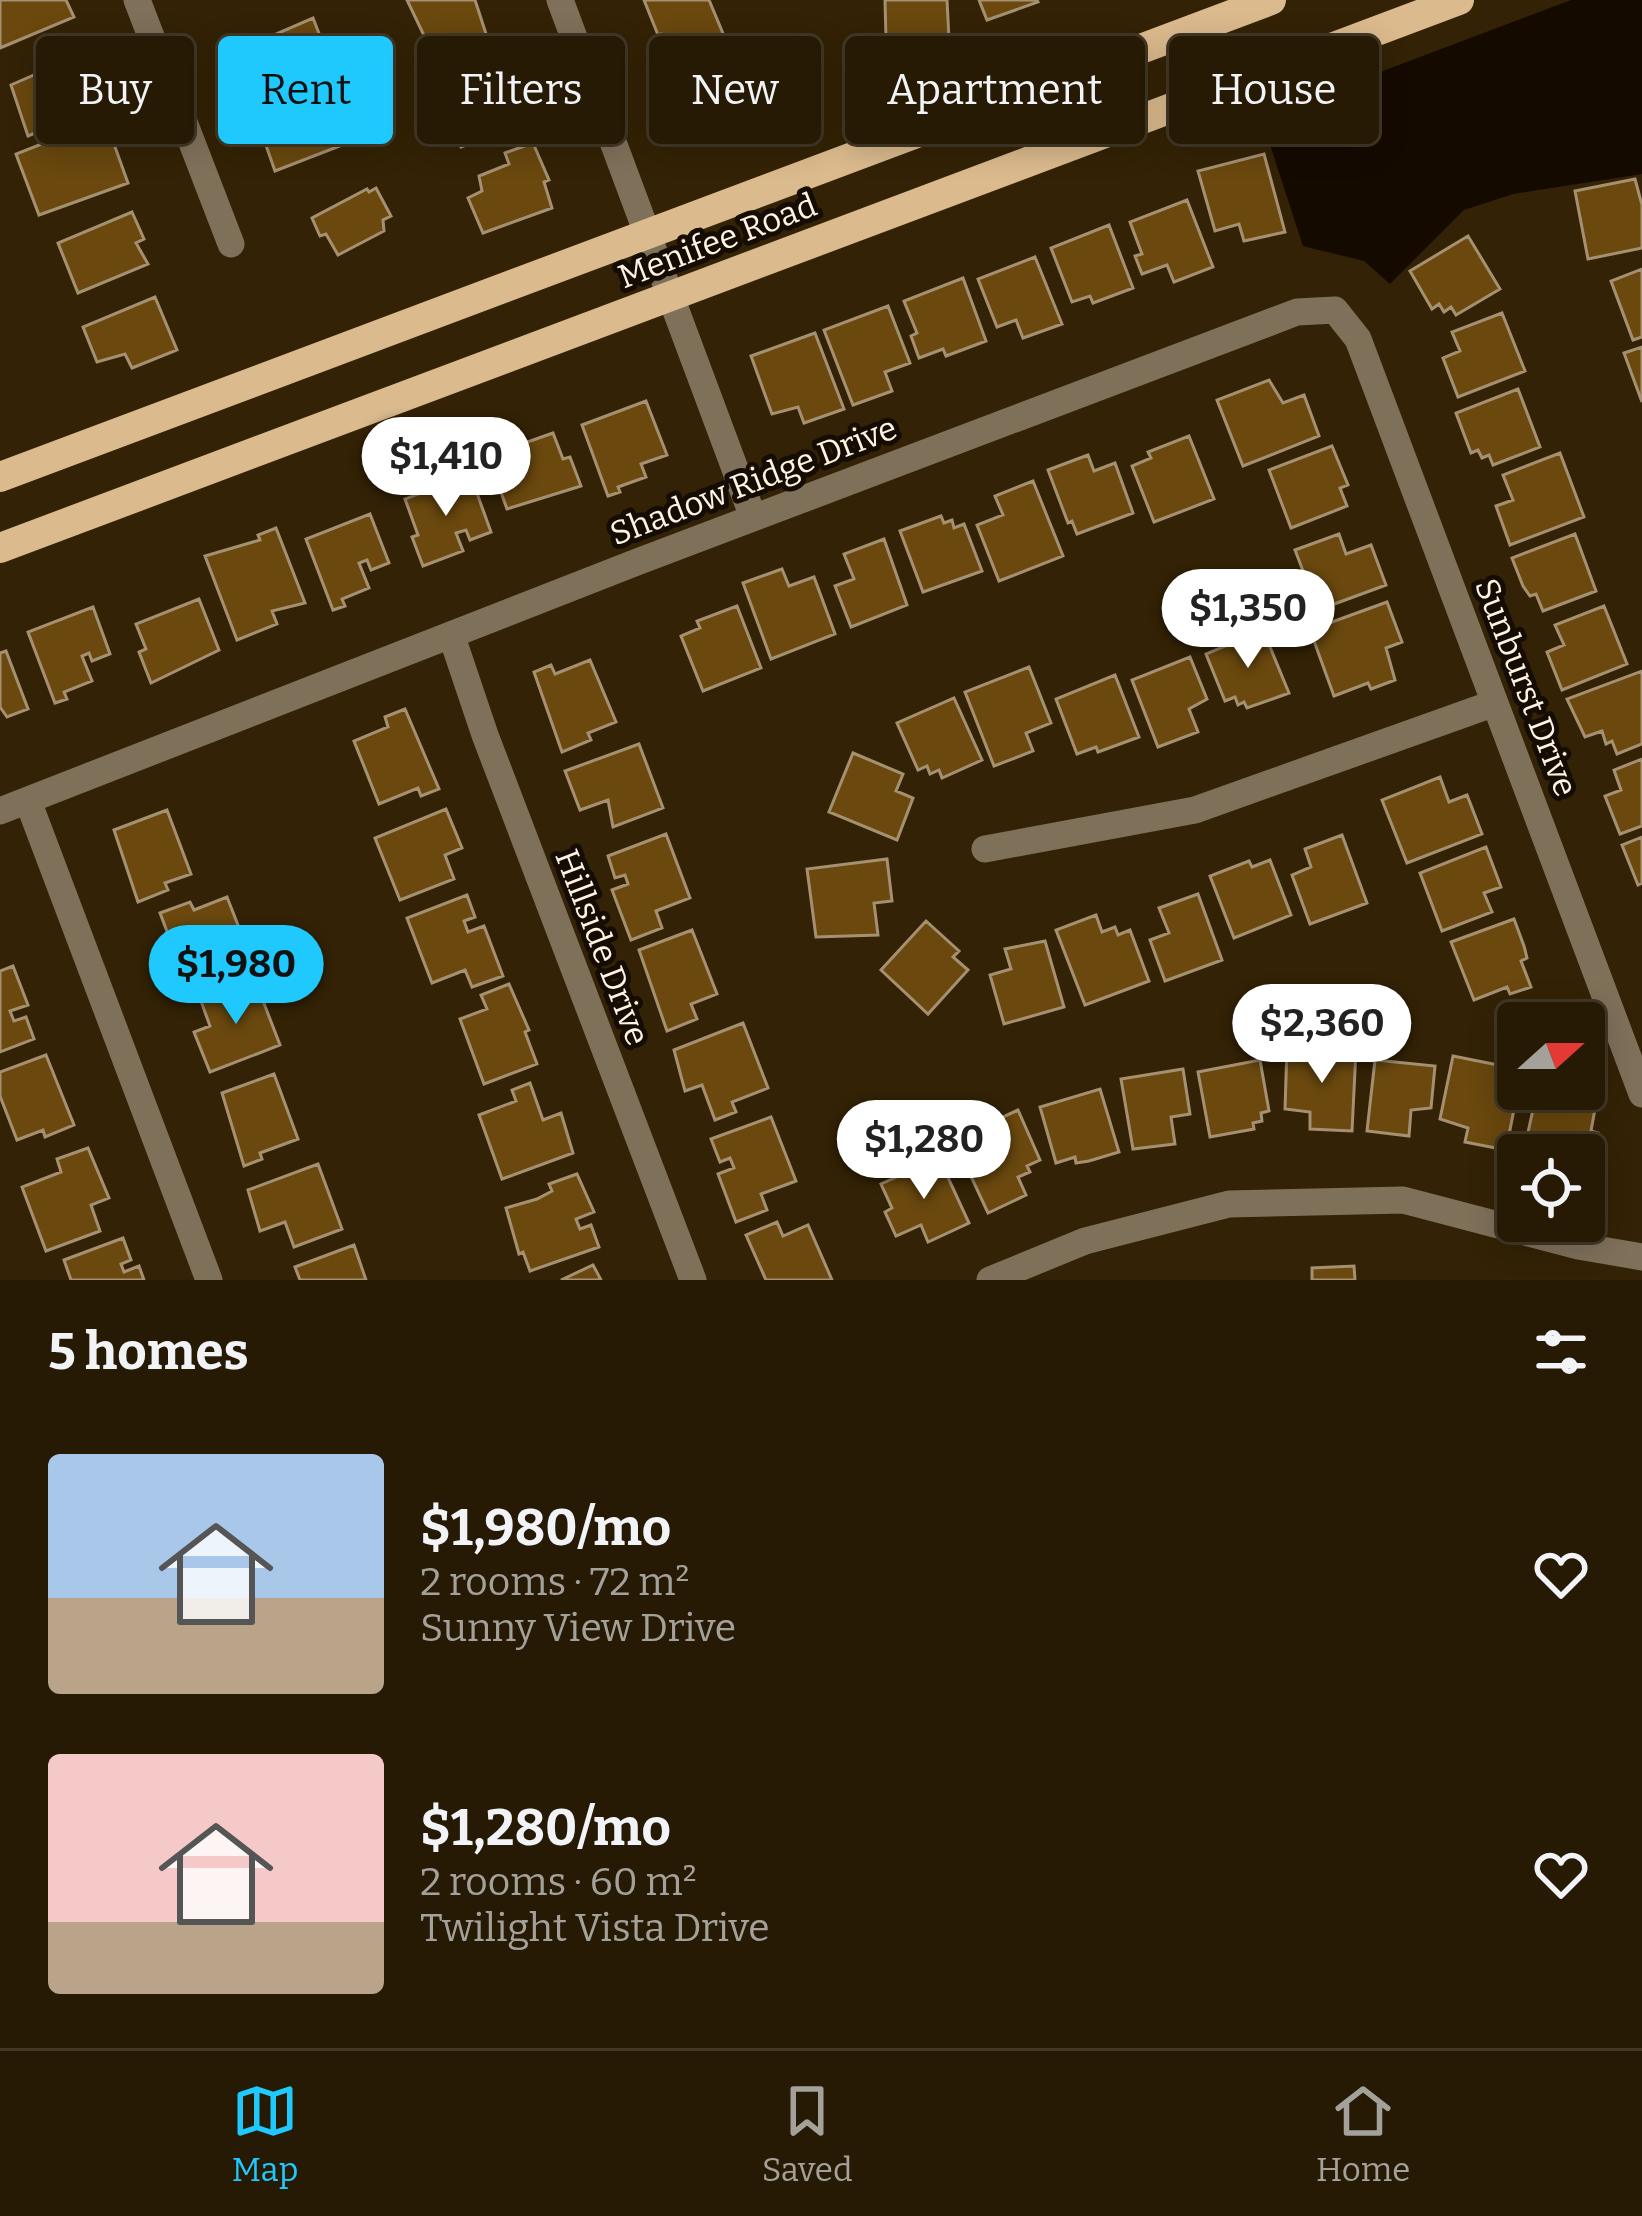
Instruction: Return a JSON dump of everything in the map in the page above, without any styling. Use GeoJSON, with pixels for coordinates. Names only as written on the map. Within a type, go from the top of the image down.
{"type":"FeatureCollection","features":[{"type":"Feature","properties":{"kind":"main road","name":"Menifee Road"},"geometry":{"type":"LineString","coordinates":[[0,477],[1271,0]]}},
{"type":"Feature","properties":{"kind":"main road","name":"Menifee Road"},"geometry":{"type":"LineString","coordinates":[[0,548],[1459,0]]}},
{"type":"Feature","properties":{"kind":"street"},"geometry":{"type":"LineString","coordinates":[[137,0],[231,244]]}},
{"type":"Feature","properties":{"kind":"street"},"geometry":{"type":"LineString","coordinates":[[560,0],[753,518]]}},
{"type":"Feature","properties":{"kind":"street","name":"Shadow Ridge Drive"},"geometry":{"type":"LineString","coordinates":[[0,811],[1297,312],[1335,310]]}},
{"type":"Feature","properties":{"kind":"street","name":"Sunburst Drive"},"geometry":{"type":"LineString","coordinates":[[1335,310],[1358,339],[1642,1094]]}},
{"type":"Feature","properties":{"kind":"street","name":"Hillside Drive"},"geometry":{"type":"LineString","coordinates":[[452,637],[693,1280]]}},
{"type":"Feature","properties":{"kind":"street"},"geometry":{"type":"LineString","coordinates":[[985,849],[1195,810],[1495,703]]}},
{"type":"Feature","properties":{"kind":"street"},"geometry":{"type":"LineString","coordinates":[[28,801],[209,1280]]}},
{"type":"Feature","properties":{"kind":"street"},"geometry":{"type":"LineString","coordinates":[[990,1280],[1085,1241],[1229,1204],[1403,1200],[1578,1246],[1642,1257]]}},
{"type":"Feature","properties":{"kind":"shaded area"},"geometry":{"type":"Polygon","coordinates":[[[1571,0],[1642,0],[1642,174],[1513,194],[1464,210],[1390,284],[1364,261],[1303,246],[1270,144],[1379,144],[1379,72],[1571,0]]]}},
{"type":"Feature","properties":{"kind":"building"},"geometry":{"type":"Polygon","coordinates":[[[0,0],[66,0],[74,17],[0,48],[0,0]]]}},
{"type":"Feature","properties":{"kind":"building"},"geometry":{"type":"Polygon","coordinates":[[[407,0],[475,0],[487,36],[424,36],[407,0]]]}},
{"type":"Feature","properties":{"kind":"building"},"geometry":{"type":"Polygon","coordinates":[[[644,0],[709,0],[724,36],[661,34],[644,0]]]}},
{"type":"Feature","properties":{"kind":"building"},"geometry":{"type":"Polygon","coordinates":[[[885,0],[947,0],[949,36],[886,36],[885,0]]]}},
{"type":"Feature","properties":{"kind":"building"},"geometry":{"type":"Polygon","coordinates":[[[979,0],[1037,0],[1038,2],[987,20],[979,0]]]}},
{"type":"Feature","properties":{"kind":"building"},"geometry":{"type":"Polygon","coordinates":[[[313,18],[320,36],[271,36],[313,18]]]}},
{"type":"Feature","properties":{"kind":"building"},"geometry":{"type":"Polygon","coordinates":[[[36,74],[36,133],[28,136],[11,85],[36,74]]]}},
{"type":"Feature","properties":{"kind":"building"},"geometry":{"type":"Polygon","coordinates":[[[41,144],[114,144],[128,183],[39,215],[16,154],[41,144]]]}},
{"type":"Feature","properties":{"kind":"building"},"geometry":{"type":"Polygon","coordinates":[[[266,144],[345,144],[275,171],[266,144]]]}},
{"type":"Feature","properties":{"kind":"building"},"geometry":{"type":"Polygon","coordinates":[[[533,144],[549,180],[544,182],[552,208],[483,233],[468,198],[482,191],[479,176],[509,164],[505,153],[533,144]]]}},
{"type":"Feature","properties":{"kind":"building"},"geometry":{"type":"Polygon","coordinates":[[[1264,154],[1285,232],[1244,241],[1239,224],[1215,231],[1198,171],[1264,154]]]}},
{"type":"Feature","properties":{"kind":"building"},"geometry":{"type":"Polygon","coordinates":[[[1635,179],[1642,205],[1642,248],[1588,259],[1575,191],[1635,179]]]}},
{"type":"Feature","properties":{"kind":"building"},"geometry":{"type":"Polygon","coordinates":[[[376,188],[391,216],[383,220],[384,231],[338,255],[326,234],[320,236],[312,218],[376,188]]]}},
{"type":"Feature","properties":{"kind":"building"},"geometry":{"type":"Polygon","coordinates":[[[1187,200],[1213,267],[1174,282],[1167,265],[1142,274],[1135,256],[1142,254],[1130,222],[1187,200]]]}},
{"type":"Feature","properties":{"kind":"building"},"geometry":{"type":"Polygon","coordinates":[[[132,212],[144,239],[136,243],[148,264],[78,293],[58,243],[132,212]]]}},
{"type":"Feature","properties":{"kind":"building"},"geometry":{"type":"Polygon","coordinates":[[[1109,225],[1133,288],[1093,303],[1090,296],[1072,302],[1051,248],[1109,225]]]}},
{"type":"Feature","properties":{"kind":"building"},"geometry":{"type":"Polygon","coordinates":[[[1468,236],[1500,289],[1456,315],[1451,307],[1444,312],[1439,304],[1432,309],[1410,271],[1468,236]]]}},
{"type":"Feature","properties":{"kind":"building"},"geometry":{"type":"Polygon","coordinates":[[[1035,257],[1062,324],[1023,338],[1016,320],[997,327],[978,279],[1035,257]]]}},
{"type":"Feature","properties":{"kind":"building"},"geometry":{"type":"Polygon","coordinates":[[[1642,269],[1642,337],[1633,340],[1611,281],[1642,269]]]}},
{"type":"Feature","properties":{"kind":"building"},"geometry":{"type":"Polygon","coordinates":[[[963,278],[986,341],[946,356],[943,349],[919,358],[911,336],[917,333],[904,301],[963,278]]]}},
{"type":"Feature","properties":{"kind":"building"},"geometry":{"type":"Polygon","coordinates":[[[155,297],[177,350],[132,368],[125,354],[97,362],[83,327],[155,297]]]}},
{"type":"Feature","properties":{"kind":"building"},"geometry":{"type":"Polygon","coordinates":[[[888,306],[910,363],[885,372],[892,391],[853,405],[824,330],[888,306]]]}},
{"type":"Feature","properties":{"kind":"building"},"geometry":{"type":"Polygon","coordinates":[[[1502,313],[1525,371],[1458,397],[1443,358],[1460,351],[1452,332],[1502,313]]]}},
{"type":"Feature","properties":{"kind":"building"},"geometry":{"type":"Polygon","coordinates":[[[815,333],[844,409],[804,423],[798,407],[772,414],[751,356],[815,333]]]}},
{"type":"Feature","properties":{"kind":"building"},"geometry":{"type":"Polygon","coordinates":[[[1642,347],[1642,402],[1624,353],[1642,347]]]}},
{"type":"Feature","properties":{"kind":"building"},"geometry":{"type":"Polygon","coordinates":[[[1269,380],[1283,403],[1304,395],[1319,436],[1243,466],[1217,400],[1269,380]]]}},
{"type":"Feature","properties":{"kind":"building"},"geometry":{"type":"Polygon","coordinates":[[[1518,389],[1540,447],[1493,465],[1489,455],[1482,458],[1478,450],[1471,453],[1456,413],[1518,389]]]}},
{"type":"Feature","properties":{"kind":"building"},"geometry":{"type":"Polygon","coordinates":[[[646,401],[667,455],[641,464],[646,477],[608,496],[582,425],[646,401]]]}},
{"type":"Feature","properties":{"kind":"building"},"geometry":{"type":"Polygon","coordinates":[[[553,433],[563,459],[570,457],[581,486],[507,509],[488,456],[553,433]]]}},
{"type":"Feature","properties":{"kind":"building"},"geometry":{"type":"Polygon","coordinates":[[[1189,436],[1214,499],[1154,522],[1132,466],[1151,458],[1148,452],[1189,436]]]}},
{"type":"Feature","properties":{"kind":"building"},"geometry":{"type":"Polygon","coordinates":[[[1332,446],[1348,485],[1340,488],[1347,506],[1291,528],[1269,470],[1332,446]]]}},
{"type":"Feature","properties":{"kind":"building"},"geometry":{"type":"Polygon","coordinates":[[[1560,453],[1584,517],[1510,545],[1496,506],[1513,500],[1503,475],[1560,453]]]}},
{"type":"Feature","properties":{"kind":"building"},"geometry":{"type":"Polygon","coordinates":[[[1088,455],[1094,471],[1115,463],[1133,513],[1077,534],[1072,521],[1068,523],[1048,470],[1088,455]]]}},
{"type":"Feature","properties":{"kind":"building"},"geometry":{"type":"Polygon","coordinates":[[[470,474],[491,532],[470,540],[466,530],[456,533],[463,551],[423,566],[405,499],[470,474]]]}},
{"type":"Feature","properties":{"kind":"building"},"geometry":{"type":"Polygon","coordinates":[[[1033,481],[1063,556],[999,581],[977,525],[1003,515],[995,496],[1033,481]]]}},
{"type":"Feature","properties":{"kind":"building"},"geometry":{"type":"Polygon","coordinates":[[[370,514],[389,563],[371,570],[367,560],[359,563],[369,588],[342,599],[345,606],[333,610],[306,539],[370,514]]]}},
{"type":"Feature","properties":{"kind":"building"},"geometry":{"type":"Polygon","coordinates":[[[941,516],[944,523],[952,520],[954,528],[964,524],[982,571],[923,592],[900,531],[941,516]]]}},
{"type":"Feature","properties":{"kind":"building"},"geometry":{"type":"Polygon","coordinates":[[[276,528],[305,603],[272,611],[277,624],[237,640],[205,556],[260,540],[258,535],[276,528]]]}},
{"type":"Feature","properties":{"kind":"building"},"geometry":{"type":"Polygon","coordinates":[[[1339,534],[1346,554],[1371,545],[1386,585],[1318,610],[1295,550],[1339,534]]]}},
{"type":"Feature","properties":{"kind":"building"},"geometry":{"type":"Polygon","coordinates":[[[1575,534],[1596,591],[1543,611],[1536,594],[1530,596],[1523,586],[1512,558],[1575,534]]]}},
{"type":"Feature","properties":{"kind":"building"},"geometry":{"type":"Polygon","coordinates":[[[884,539],[907,605],[851,627],[835,586],[854,579],[844,554],[884,539]]]}},
{"type":"Feature","properties":{"kind":"building"},"geometry":{"type":"Polygon","coordinates":[[[782,569],[789,586],[814,577],[835,634],[771,659],[743,583],[782,569]]]}},
{"type":"Feature","properties":{"kind":"building"},"geometry":{"type":"Polygon","coordinates":[[[199,599],[219,650],[151,683],[139,652],[146,649],[136,624],[199,599]]]}},
{"type":"Feature","properties":{"kind":"building"},"geometry":{"type":"Polygon","coordinates":[[[1387,602],[1402,642],[1386,648],[1395,680],[1371,689],[1368,683],[1334,696],[1310,630],[1387,602]]]}},
{"type":"Feature","properties":{"kind":"building"},"geometry":{"type":"Polygon","coordinates":[[[737,606],[761,668],[703,691],[681,636],[700,628],[697,621],[737,606]]]}},
{"type":"Feature","properties":{"kind":"building"},"geometry":{"type":"Polygon","coordinates":[[[1604,606],[1627,664],[1562,690],[1547,652],[1564,645],[1555,625],[1604,606]]]}},
{"type":"Feature","properties":{"kind":"building"},"geometry":{"type":"Polygon","coordinates":[[[93,607],[110,654],[92,661],[89,653],[82,656],[92,681],[64,692],[67,699],[55,703],[28,632],[93,607]]]}},
{"type":"Feature","properties":{"kind":"building"},"geometry":{"type":"Polygon","coordinates":[[[1263,630],[1289,693],[1247,708],[1244,702],[1238,705],[1235,697],[1225,701],[1206,654],[1263,630]]]}},
{"type":"Feature","properties":{"kind":"building"},"geometry":{"type":"Polygon","coordinates":[[[6,651],[28,709],[7,717],[0,707],[0,653],[6,651]]]}},
{"type":"Feature","properties":{"kind":"building"},"geometry":{"type":"Polygon","coordinates":[[[1190,657],[1207,699],[1189,709],[1198,732],[1158,747],[1132,680],[1190,657]]]}},
{"type":"Feature","properties":{"kind":"building"},"geometry":{"type":"Polygon","coordinates":[[[590,660],[616,722],[588,733],[591,740],[562,752],[534,672],[551,665],[555,674],[590,660]]]}},
{"type":"Feature","properties":{"kind":"building"},"geometry":{"type":"Polygon","coordinates":[[[1029,667],[1051,723],[1026,733],[1033,751],[994,766],[965,692],[1029,667]]]}},
{"type":"Feature","properties":{"kind":"building"},"geometry":{"type":"Polygon","coordinates":[[[1642,671],[1642,744],[1617,754],[1612,741],[1606,744],[1602,731],[1585,737],[1567,699],[1642,671]]]}},
{"type":"Feature","properties":{"kind":"building"},"geometry":{"type":"Polygon","coordinates":[[[1115,675],[1139,737],[1098,752],[1096,747],[1077,754],[1056,699],[1115,675]]]}},
{"type":"Feature","properties":{"kind":"building"},"geometry":{"type":"Polygon","coordinates":[[[954,698],[982,760],[942,778],[939,770],[930,774],[927,766],[918,770],[897,723],[954,698]]]}},
{"type":"Feature","properties":{"kind":"building"},"geometry":{"type":"Polygon","coordinates":[[[405,709],[439,789],[421,796],[418,788],[379,804],[354,741],[388,727],[385,717],[405,709]]]}},
{"type":"Feature","properties":{"kind":"building"},"geometry":{"type":"Polygon","coordinates":[[[639,744],[663,808],[613,827],[608,800],[580,810],[565,771],[639,744]]]}},
{"type":"Feature","properties":{"kind":"building"},"geometry":{"type":"Polygon","coordinates":[[[853,753],[903,774],[896,791],[913,798],[897,840],[829,812],[853,753]]]}},
{"type":"Feature","properties":{"kind":"building"},"geometry":{"type":"Polygon","coordinates":[[[1642,759],[1642,826],[1620,834],[1605,796],[1621,790],[1614,770],[1642,759]]]}},
{"type":"Feature","properties":{"kind":"building"},"geometry":{"type":"Polygon","coordinates":[[[1440,777],[1449,802],[1467,795],[1482,834],[1407,863],[1382,800],[1440,777]]]}},
{"type":"Feature","properties":{"kind":"building"},"geometry":{"type":"Polygon","coordinates":[[[446,809],[462,848],[445,855],[454,879],[400,900],[375,838],[446,809]]]}},
{"type":"Feature","properties":{"kind":"building"},"geometry":{"type":"Polygon","coordinates":[[[167,810],[191,874],[165,883],[168,890],[138,902],[114,830],[167,810]]]}},
{"type":"Feature","properties":{"kind":"building"},"geometry":{"type":"Polygon","coordinates":[[[666,834],[690,898],[656,911],[662,928],[631,940],[612,890],[628,884],[625,875],[615,878],[608,856],[666,834]]]}},
{"type":"Feature","properties":{"kind":"building"},"geometry":{"type":"Polygon","coordinates":[[[1342,835],[1367,903],[1310,924],[1292,875],[1311,867],[1305,849],[1342,835]]]}},
{"type":"Feature","properties":{"kind":"building"},"geometry":{"type":"Polygon","coordinates":[[[1642,837],[1642,883],[1638,885],[1622,845],[1642,837]]]}},
{"type":"Feature","properties":{"kind":"building"},"geometry":{"type":"Polygon","coordinates":[[[1486,847],[1501,887],[1484,893],[1492,912],[1442,931],[1420,873],[1486,847]]]}},
{"type":"Feature","properties":{"kind":"building"},"geometry":{"type":"Polygon","coordinates":[[[887,859],[892,901],[874,903],[878,935],[816,937],[807,869],[887,859]]]}},
{"type":"Feature","properties":{"kind":"building"},"geometry":{"type":"Polygon","coordinates":[[[1270,860],[1291,915],[1234,938],[1210,876],[1249,861],[1252,867],[1270,860]]]}},
{"type":"Feature","properties":{"kind":"building"},"geometry":{"type":"Polygon","coordinates":[[[1198,894],[1222,960],[1165,981],[1150,940],[1169,933],[1159,908],[1198,894]]]}},
{"type":"Feature","properties":{"kind":"building"},"geometry":{"type":"Polygon","coordinates":[[[467,895],[475,917],[464,921],[468,932],[484,926],[503,976],[472,987],[465,970],[432,983],[407,918],[467,895]]]}},
{"type":"Feature","properties":{"kind":"building"},"geometry":{"type":"Polygon","coordinates":[[[227,897],[252,961],[193,984],[184,962],[196,958],[193,948],[176,955],[160,913],[190,902],[194,910],[227,897]]]}},
{"type":"Feature","properties":{"kind":"building"},"geometry":{"type":"Polygon","coordinates":[[[1096,915],[1102,932],[1115,927],[1118,935],[1130,930],[1149,981],[1085,1005],[1056,930],[1096,915]]]}},
{"type":"Feature","properties":{"kind":"building"},"geometry":{"type":"Polygon","coordinates":[[[1514,919],[1531,987],[1510,994],[1507,987],[1474,1000],[1451,942],[1514,919]]]}},
{"type":"Feature","properties":{"kind":"building"},"geometry":{"type":"Polygon","coordinates":[[[926,921],[959,951],[953,957],[968,970],[928,1014],[881,970],[926,921]]]}},
{"type":"Feature","properties":{"kind":"building"},"geometry":{"type":"Polygon","coordinates":[[[692,930],[717,994],[691,1004],[697,1019],[667,1031],[639,950],[692,930]]]}},
{"type":"Feature","properties":{"kind":"building"},"geometry":{"type":"Polygon","coordinates":[[[1045,941],[1064,1007],[1004,1024],[990,975],[1011,969],[1005,949],[1045,941]]]}},
{"type":"Feature","properties":{"kind":"building"},"geometry":{"type":"Polygon","coordinates":[[[13,966],[28,1005],[10,1011],[14,1021],[26,1017],[34,1039],[0,1052],[0,971],[13,966]]]}},
{"type":"Feature","properties":{"kind":"building"},"geometry":{"type":"Polygon","coordinates":[[[255,980],[280,1045],[210,1072],[194,1032],[210,1026],[201,1001],[255,980]]]}},
{"type":"Feature","properties":{"kind":"building"},"geometry":{"type":"Polygon","coordinates":[[[509,984],[529,1030],[525,1032],[537,1064],[484,1084],[460,1019],[487,1009],[481,995],[509,984]]]}},
{"type":"Feature","properties":{"kind":"building"},"geometry":{"type":"Polygon","coordinates":[[[743,1023],[768,1088],[732,1102],[736,1112],[715,1120],[702,1085],[685,1091],[674,1050],[743,1023]]]}},
{"type":"Feature","properties":{"kind":"building"},"geometry":{"type":"Polygon","coordinates":[[[1287,1047],[1356,1050],[1352,1131],[1310,1129],[1310,1112],[1285,1109],[1287,1047]]]}},
{"type":"Feature","properties":{"kind":"building"},"geometry":{"type":"Polygon","coordinates":[[[46,1055],[74,1125],[45,1137],[43,1130],[17,1140],[0,1096],[0,1072],[46,1055]]]}},
{"type":"Feature","properties":{"kind":"building"},"geometry":{"type":"Polygon","coordinates":[[[1453,1056],[1497,1065],[1497,1110],[1514,1110],[1509,1134],[1497,1134],[1497,1148],[1465,1142],[1468,1128],[1440,1119],[1453,1056]]]}},
{"type":"Feature","properties":{"kind":"building"},"geometry":{"type":"Polygon","coordinates":[[[1260,1060],[1269,1111],[1261,1113],[1262,1121],[1253,1123],[1254,1129],[1210,1137],[1198,1072],[1260,1060]]]}},
{"type":"Feature","properties":{"kind":"building"},"geometry":{"type":"Polygon","coordinates":[[[1375,1060],[1435,1066],[1431,1108],[1411,1110],[1409,1136],[1367,1131],[1375,1060]]]}},
{"type":"Feature","properties":{"kind":"building"},"geometry":{"type":"Polygon","coordinates":[[[1183,1069],[1190,1114],[1171,1117],[1175,1144],[1133,1149],[1121,1079],[1183,1069]]]}},
{"type":"Feature","properties":{"kind":"building"},"geometry":{"type":"Polygon","coordinates":[[[274,1074],[298,1139],[260,1153],[262,1159],[244,1166],[222,1093],[274,1074]]]}},
{"type":"Feature","properties":{"kind":"building"},"geometry":{"type":"Polygon","coordinates":[[[530,1083],[543,1120],[561,1113],[573,1153],[502,1179],[479,1115],[516,1101],[512,1090],[530,1083]]]}},
{"type":"Feature","properties":{"kind":"building"},"geometry":{"type":"Polygon","coordinates":[[[1100,1089],[1119,1152],[1089,1161],[1076,1163],[1075,1157],[1056,1163],[1040,1107],[1100,1089]]]}},
{"type":"Feature","properties":{"kind":"building"},"geometry":{"type":"Polygon","coordinates":[[[1018,1110],[1040,1160],[1018,1177],[1026,1195],[988,1213],[954,1140],[1018,1110]]]}},
{"type":"Feature","properties":{"kind":"building"},"geometry":{"type":"Polygon","coordinates":[[[1533,1110],[1595,1110],[1591,1131],[1598,1134],[1528,1134],[1533,1110]]]}},
{"type":"Feature","properties":{"kind":"building"},"geometry":{"type":"Polygon","coordinates":[[[771,1117],[796,1181],[761,1194],[767,1210],[736,1222],[718,1174],[734,1168],[730,1158],[720,1162],[711,1139],[771,1117]]]}},
{"type":"Feature","properties":{"kind":"building"},"geometry":{"type":"Polygon","coordinates":[[[88,1148],[109,1198],[91,1205],[100,1231],[46,1251],[22,1187],[61,1172],[57,1159],[88,1148]]]}},
{"type":"Feature","properties":{"kind":"building"},"geometry":{"type":"Polygon","coordinates":[[[939,1158],[969,1223],[928,1242],[921,1225],[896,1236],[885,1212],[892,1208],[881,1184],[939,1158]]]}},
{"type":"Feature","properties":{"kind":"building"},"geometry":{"type":"Polygon","coordinates":[[[318,1164],[342,1229],[294,1247],[285,1222],[260,1231],[248,1190],[318,1164]]]}},
{"type":"Feature","properties":{"kind":"building"},"geometry":{"type":"Polygon","coordinates":[[[577,1174],[594,1212],[576,1219],[580,1229],[591,1225],[599,1247],[530,1271],[523,1252],[519,1254],[506,1208],[537,1199],[552,1191],[549,1184],[577,1174]]]}},
{"type":"Feature","properties":{"kind":"building"},"geometry":{"type":"Polygon","coordinates":[[[777,1222],[783,1236],[808,1225],[832,1280],[766,1280],[746,1235],[777,1222]]]}},
{"type":"Feature","properties":{"kind":"building"},"geometry":{"type":"Polygon","coordinates":[[[123,1238],[131,1260],[121,1264],[124,1272],[139,1266],[144,1280],[71,1280],[64,1260],[123,1238]]]}},
{"type":"Feature","properties":{"kind":"building"},"geometry":{"type":"Polygon","coordinates":[[[354,1245],[366,1280],[300,1280],[295,1267],[354,1245]]]}},
{"type":"Feature","properties":{"kind":"building"},"geometry":{"type":"Polygon","coordinates":[[[593,1265],[601,1280],[561,1280],[593,1265]]]}},
{"type":"Feature","properties":{"kind":"building"},"geometry":{"type":"Polygon","coordinates":[[[1354,1266],[1355,1280],[1312,1280],[1312,1268],[1354,1266]]]}}]}
